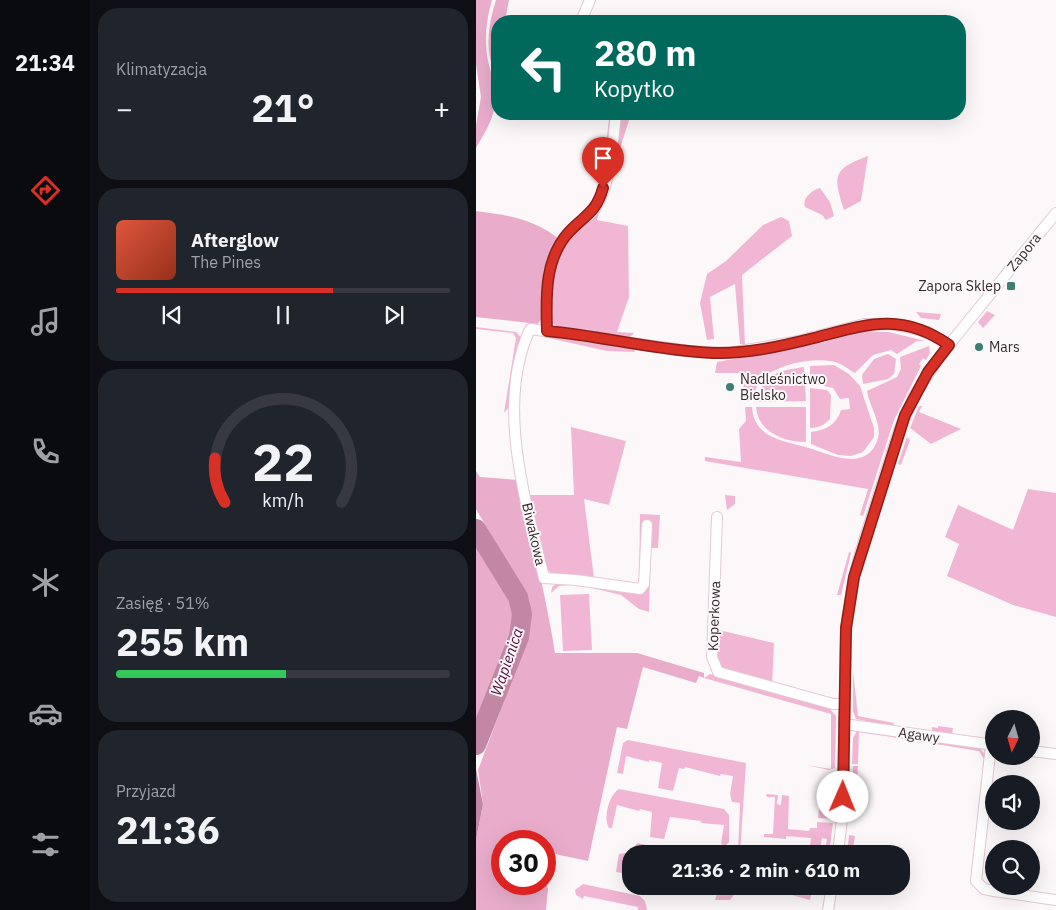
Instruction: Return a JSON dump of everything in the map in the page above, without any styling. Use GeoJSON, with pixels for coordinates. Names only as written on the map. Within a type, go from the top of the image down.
{"type":"FeatureCollection","features":[{"type":"Feature","properties":{"kind":"street"},"geometry":{"type":"LineString","coordinates":[[584,15],[590,0]]}},
{"type":"Feature","properties":{"kind":"street"},"geometry":{"type":"LineString","coordinates":[[615,120],[611,155],[599,201],[594,211],[568,233],[552,264],[546,292],[547,331],[690,351],[728,353],[784,344],[864,324],[877,324],[921,330],[949,345]]}},
{"type":"Feature","properties":{"kind":"street","name":"Zapora"},"geometry":{"type":"LineString","coordinates":[[839,845],[843,809],[846,628],[854,577],[861,550],[905,415],[928,372],[1054,218]]}},
{"type":"Feature","properties":{"kind":"street","name":"Biwakowa"},"geometry":{"type":"LineString","coordinates":[[547,331],[530,329],[516,378],[513,414],[526,501],[544,578],[576,580],[640,589],[644,584],[647,525]]}},
{"type":"Feature","properties":{"kind":"street","name":"Koperkowa"},"geometry":{"type":"LineString","coordinates":[[718,517],[712,657],[718,672],[833,704],[844,704]]}},
{"type":"Feature","properties":{"kind":"street","name":"Agawy"},"geometry":{"type":"LineString","coordinates":[[844,724],[985,744]]}},
{"type":"Feature","properties":{"kind":"street"},"geometry":{"type":"LineString","coordinates":[[1040,752],[1056,754]]}},
{"type":"Feature","properties":{"kind":"street"},"geometry":{"type":"LineString","coordinates":[[990,765],[976,881],[984,889],[1056,900]]}},
{"type":"Feature","properties":{"kind":"street"},"geometry":{"type":"LineString","coordinates":[[828,910],[830,895]]}},
{"type":"Feature","properties":{"kind":"shaded area"},"geometry":{"type":"Polygon","coordinates":[[[476,0],[492,0],[488,15],[486,38],[491,73],[491,120],[476,148],[476,125],[481,97],[476,64],[476,0]]]}},
{"type":"Feature","properties":{"kind":"shaded area"},"geometry":{"type":"Polygon","coordinates":[[[496,0],[509,0],[506,15],[492,15],[496,0]]]}},
{"type":"Feature","properties":{"kind":"shaded area"},"geometry":{"type":"Polygon","coordinates":[[[491,19],[491,62],[489,49],[491,19]]]}},
{"type":"Feature","properties":{"kind":"shaded area"},"geometry":{"type":"Polygon","coordinates":[[[609,120],[612,120],[602,180],[609,120]]]}},
{"type":"Feature","properties":{"kind":"shaded area"},"geometry":{"type":"Polygon","coordinates":[[[618,120],[629,120],[597,220],[628,226],[629,297],[617,332],[634,333],[629,338],[558,328],[552,322],[550,310],[550,286],[557,261],[568,239],[576,230],[597,214],[605,194],[618,120]]]}},
{"type":"Feature","properties":{"kind":"shaded area"},"geometry":{"type":"Polygon","coordinates":[[[868,156],[861,201],[844,210],[838,189],[838,175],[848,165],[868,156]]]}},
{"type":"Feature","properties":{"kind":"shaded area"},"geometry":{"type":"Polygon","coordinates":[[[820,188],[830,202],[834,216],[826,220],[822,215],[805,207],[804,204],[808,195],[820,188]]]}},
{"type":"Feature","properties":{"kind":"shaded area"},"geometry":{"type":"Polygon","coordinates":[[[476,211],[520,219],[541,227],[560,240],[543,317],[538,324],[476,317],[476,211]]]}},
{"type":"Feature","properties":{"kind":"shaded area"},"geometry":{"type":"Polygon","coordinates":[[[781,217],[789,221],[792,236],[742,275],[745,345],[740,344],[735,284],[710,297],[714,339],[707,340],[700,303],[707,274],[726,261],[763,225],[781,217]]]}},
{"type":"Feature","properties":{"kind":"shaded area"},"geometry":{"type":"Polygon","coordinates":[[[987,311],[995,315],[983,328],[978,322],[987,311]]]}},
{"type":"Feature","properties":{"kind":"shaded area"},"geometry":{"type":"Polygon","coordinates":[[[916,312],[941,314],[939,320],[921,318],[916,312]]]}},
{"type":"Feature","properties":{"kind":"shaded area"},"geometry":{"type":"Polygon","coordinates":[[[476,327],[516,332],[522,338],[510,406],[504,413],[516,338],[513,333],[476,329],[476,327]]]}},
{"type":"Feature","properties":{"kind":"shaded area"},"geometry":{"type":"Polygon","coordinates":[[[861,331],[889,332],[925,341],[917,341],[897,354],[891,350],[873,355],[855,373],[835,362],[816,360],[794,363],[783,367],[765,376],[759,382],[744,373],[715,373],[717,362],[825,342],[861,331]]]}},
{"type":"Feature","properties":{"kind":"shaded area"},"geometry":{"type":"Polygon","coordinates":[[[545,335],[633,348],[635,352],[607,351],[544,337],[545,335]]]}},
{"type":"Feature","properties":{"kind":"shaded area"},"geometry":{"type":"Polygon","coordinates":[[[929,346],[930,353],[926,360],[923,358],[919,364],[921,366],[894,420],[863,516],[860,515],[868,489],[705,461],[705,457],[741,462],[739,429],[746,421],[745,407],[752,407],[758,426],[772,437],[848,459],[866,455],[873,449],[879,433],[867,391],[897,377],[901,369],[900,357],[929,346]]]}},
{"type":"Feature","properties":{"kind":"shaded area"},"geometry":{"type":"Polygon","coordinates":[[[888,354],[896,359],[894,374],[888,379],[863,384],[862,375],[874,359],[888,354]]]}},
{"type":"Feature","properties":{"kind":"shaded area"},"geometry":{"type":"Polygon","coordinates":[[[834,365],[849,374],[860,386],[874,428],[874,437],[863,452],[851,456],[838,455],[811,444],[811,432],[830,426],[837,419],[841,410],[850,409],[849,398],[840,399],[833,388],[810,383],[810,366],[834,365]]]}},
{"type":"Feature","properties":{"kind":"shaded area"},"geometry":{"type":"Polygon","coordinates":[[[804,367],[806,401],[757,402],[763,385],[773,375],[804,367]]]}},
{"type":"Feature","properties":{"kind":"shaded area"},"geometry":{"type":"Polygon","coordinates":[[[743,377],[757,386],[752,401],[740,402],[740,396],[744,396],[743,377]]]}},
{"type":"Feature","properties":{"kind":"shaded area"},"geometry":{"type":"Polygon","coordinates":[[[810,388],[827,390],[831,395],[830,419],[821,426],[810,428],[810,388]]]}},
{"type":"Feature","properties":{"kind":"shaded area"},"geometry":{"type":"Polygon","coordinates":[[[919,406],[922,406],[919,412],[961,429],[931,444],[910,428],[919,406]]]}},
{"type":"Feature","properties":{"kind":"shaded area"},"geometry":{"type":"Polygon","coordinates":[[[756,407],[806,407],[806,442],[781,438],[774,434],[762,423],[756,407]]]}},
{"type":"Feature","properties":{"kind":"shaded area"},"geometry":{"type":"Polygon","coordinates":[[[571,427],[626,441],[609,505],[584,499],[594,578],[551,573],[544,568],[528,495],[574,495],[571,427]]]}},
{"type":"Feature","properties":{"kind":"shaded area"},"geometry":{"type":"Polygon","coordinates":[[[907,437],[910,440],[901,465],[898,464],[907,437]]]}},
{"type":"Feature","properties":{"kind":"shaded area"},"geometry":{"type":"Polygon","coordinates":[[[476,471],[480,477],[519,480],[555,653],[637,653],[704,673],[704,678],[699,676],[696,683],[643,667],[627,729],[617,727],[588,861],[556,854],[556,830],[491,830],[491,895],[547,895],[546,910],[476,910],[476,840],[483,804],[478,770],[524,648],[528,627],[527,605],[522,589],[476,509],[476,471]]]}},
{"type":"Feature","properties":{"kind":"shaded area"},"geometry":{"type":"Polygon","coordinates":[[[1028,489],[1056,493],[1056,617],[1013,605],[947,576],[959,544],[945,537],[958,505],[1013,530],[1028,489]]]}},
{"type":"Feature","properties":{"kind":"shaded area"},"geometry":{"type":"Polygon","coordinates":[[[725,495],[735,496],[735,504],[727,510],[725,495]]]}},
{"type":"Feature","properties":{"kind":"shaded area"},"geometry":{"type":"Polygon","coordinates":[[[640,514],[660,515],[658,548],[651,548],[650,563],[647,562],[639,585],[640,514]]]}},
{"type":"Feature","properties":{"kind":"shaded area"},"geometry":{"type":"Polygon","coordinates":[[[476,540],[507,589],[514,611],[514,627],[505,662],[476,726],[476,540]]]}},
{"type":"Feature","properties":{"kind":"shaded area"},"geometry":{"type":"Polygon","coordinates":[[[849,552],[851,553],[841,595],[837,595],[849,552]]]}},
{"type":"Feature","properties":{"kind":"shaded area"},"geometry":{"type":"Polygon","coordinates":[[[650,573],[649,612],[639,609],[621,595],[577,584],[640,592],[645,588],[647,574],[650,573]]]}},
{"type":"Feature","properties":{"kind":"shaded area"},"geometry":{"type":"Polygon","coordinates":[[[559,582],[576,584],[559,586],[551,593],[552,587],[559,582]]]}},
{"type":"Feature","properties":{"kind":"shaded area"},"geometry":{"type":"Polygon","coordinates":[[[589,594],[592,650],[563,651],[560,595],[589,594]]]}},
{"type":"Feature","properties":{"kind":"shaded area"},"geometry":{"type":"Polygon","coordinates":[[[719,630],[774,643],[772,686],[724,672],[717,665],[716,631],[719,630]]]}},
{"type":"Feature","properties":{"kind":"shaded area"},"geometry":{"type":"Polygon","coordinates":[[[853,671],[858,716],[894,723],[893,726],[856,719],[853,711],[853,671]]]}},
{"type":"Feature","properties":{"kind":"shaded area"},"geometry":{"type":"Polygon","coordinates":[[[710,674],[829,708],[836,716],[835,768],[829,770],[806,765],[831,769],[831,714],[704,678],[710,674]]]}},
{"type":"Feature","properties":{"kind":"shaded area"},"geometry":{"type":"Polygon","coordinates":[[[938,726],[953,728],[952,735],[932,732],[932,727],[938,728],[938,726]]]}},
{"type":"Feature","properties":{"kind":"shaded area"},"geometry":{"type":"Polygon","coordinates":[[[858,729],[901,736],[905,739],[859,732],[858,764],[852,764],[853,738],[858,729]]]}},
{"type":"Feature","properties":{"kind":"shaded area"},"geometry":{"type":"Polygon","coordinates":[[[916,738],[979,747],[985,755],[983,766],[984,759],[979,751],[910,740],[916,738]]]}},
{"type":"Feature","properties":{"kind":"shaded area"},"geometry":{"type":"Polygon","coordinates":[[[628,740],[746,763],[741,845],[738,845],[740,803],[732,802],[730,794],[733,776],[721,774],[720,776],[685,767],[684,769],[679,768],[673,791],[658,788],[662,763],[626,756],[623,774],[617,773],[623,743],[628,740]]]}},
{"type":"Feature","properties":{"kind":"shaded area"},"geometry":{"type":"Polygon","coordinates":[[[853,766],[858,766],[856,798],[852,796],[853,766]]]}},
{"type":"Feature","properties":{"kind":"shaded area"},"geometry":{"type":"Polygon","coordinates":[[[476,769],[483,804],[476,840],[476,769]]]}},
{"type":"Feature","properties":{"kind":"shaded area"},"geometry":{"type":"Polygon","coordinates":[[[619,789],[724,809],[729,815],[729,842],[726,845],[721,843],[724,825],[670,817],[664,839],[650,837],[652,812],[640,809],[639,811],[617,805],[612,828],[609,828],[607,812],[615,792],[619,789]]]}},
{"type":"Feature","properties":{"kind":"shaded area"},"geometry":{"type":"Polygon","coordinates":[[[766,794],[778,795],[777,804],[781,805],[782,795],[789,796],[788,829],[809,831],[810,828],[817,828],[817,822],[833,823],[830,845],[826,845],[827,839],[822,838],[821,845],[810,845],[811,838],[786,836],[786,839],[764,837],[764,834],[773,834],[775,797],[767,797],[766,794]]]}},
{"type":"Feature","properties":{"kind":"shaded area"},"geometry":{"type":"Polygon","coordinates":[[[829,802],[834,803],[833,819],[818,818],[819,809],[828,810],[829,802]]]}},
{"type":"Feature","properties":{"kind":"shaded area"},"geometry":{"type":"Polygon","coordinates":[[[849,835],[855,836],[854,845],[848,845],[849,835]]]}},
{"type":"Feature","properties":{"kind":"shaded area"},"geometry":{"type":"Polygon","coordinates":[[[619,854],[622,854],[622,873],[616,872],[619,854]]]}},
{"type":"Feature","properties":{"kind":"shaded area"},"geometry":{"type":"Polygon","coordinates":[[[583,884],[622,892],[622,895],[640,896],[645,901],[647,910],[638,910],[638,907],[584,896],[583,899],[576,895],[575,890],[583,884]]]}},
{"type":"Feature","properties":{"kind":"shaded area"},"geometry":{"type":"Polygon","coordinates":[[[716,895],[734,895],[730,900],[715,900],[716,895]]]}},
{"type":"Feature","properties":{"kind":"shaded area"},"geometry":{"type":"Polygon","coordinates":[[[792,895],[811,895],[810,900],[792,895]]]}},
{"type":"Feature","properties":{"kind":"waterway","name":"Wapienica"},"geometry":{"type":"LineString","coordinates":[[476,529],[518,597],[522,614],[519,637],[476,745]]}},
{"type":"Feature","properties":{"kind":"place","name":"Zapora Sklep"},"geometry":{"type":"Point","coordinates":[1011,286]}},
{"type":"Feature","properties":{"kind":"place","name":"Mars"},"geometry":{"type":"Point","coordinates":[979,347]}},
{"type":"Feature","properties":{"kind":"place","name":"Nadleśnictwo Bielsko"},"geometry":{"type":"Point","coordinates":[730,387]}},
{"type":"Feature","properties":{"kind":"route"},"geometry":{"type":"LineString","coordinates":[[603,188],[594,211],[568,233],[562,241],[552,264],[545,299],[547,331],[690,351],[728,353],[814,338],[864,324],[892,324],[911,327],[932,334],[949,345],[928,372],[905,415],[854,577],[846,628],[843,797]]}}]}
